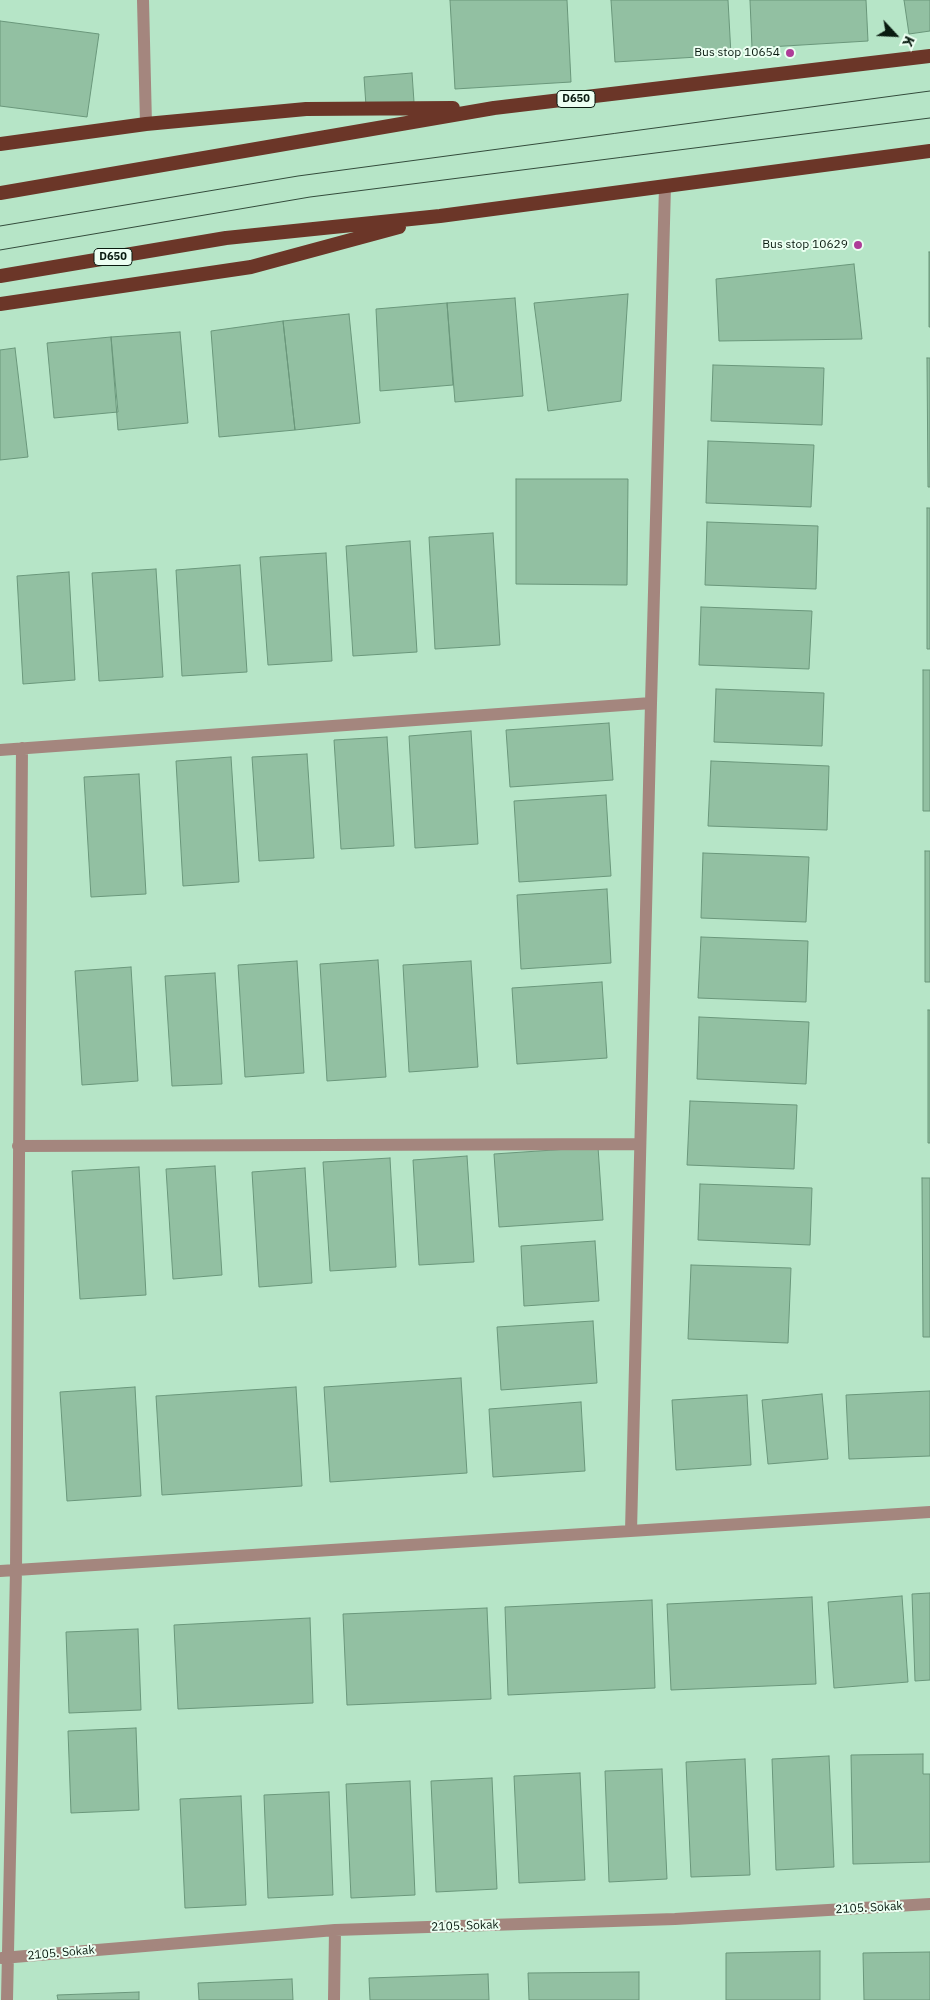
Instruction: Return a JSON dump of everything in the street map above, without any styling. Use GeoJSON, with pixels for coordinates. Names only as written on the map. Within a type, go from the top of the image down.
{"type":"FeatureCollection","features":[{"type":"Feature","properties":{"kind":"highway","name":"D650"},"geometry":{"type":"LineString","coordinates":[[0,193],[494,108],[930,56]]}},
{"type":"Feature","properties":{"kind":"highway"},"geometry":{"type":"LineString","coordinates":[[0,144],[146,124],[306,109],[494,108]]}},
{"type":"Feature","properties":{"kind":"highway","name":"D650"},"geometry":{"type":"LineString","coordinates":[[0,276],[226,238],[440,216],[930,151]]}},
{"type":"Feature","properties":{"kind":"highway"},"geometry":{"type":"LineString","coordinates":[[0,304],[251,267],[440,216]]}},
{"type":"Feature","properties":{"kind":"street"},"geometry":{"type":"LineString","coordinates":[[143,0],[146,124]]}},
{"type":"Feature","properties":{"kind":"street"},"geometry":{"type":"LineString","coordinates":[[631,1531],[650,704],[665,186]]}},
{"type":"Feature","properties":{"kind":"street"},"geometry":{"type":"LineString","coordinates":[[0,750],[650,704]]}},
{"type":"Feature","properties":{"kind":"street"},"geometry":{"type":"LineString","coordinates":[[7,2000],[4,1958],[16,1570],[22,748]]}},
{"type":"Feature","properties":{"kind":"street"},"geometry":{"type":"LineString","coordinates":[[18,1146],[640,1144]]}},
{"type":"Feature","properties":{"kind":"street"},"geometry":{"type":"LineString","coordinates":[[0,1571],[930,1512]]}},
{"type":"Feature","properties":{"kind":"street","name":"2105. Sokak"},"geometry":{"type":"LineString","coordinates":[[4,1958],[335,1930],[675,1919],[930,1904]]}},
{"type":"Feature","properties":{"kind":"street"},"geometry":{"type":"LineString","coordinates":[[334,2000],[335,1930]]}},
{"type":"Feature","properties":{"kind":"building"},"geometry":{"type":"Polygon","coordinates":[[[450,0],[567,0],[571,82],[455,89],[450,0]]]}},
{"type":"Feature","properties":{"kind":"building"},"geometry":{"type":"Polygon","coordinates":[[[611,0],[728,0],[731,55],[615,62],[611,0]]]}},
{"type":"Feature","properties":{"kind":"building"},"geometry":{"type":"Polygon","coordinates":[[[750,0],[866,0],[868,41],[752,48],[750,0]]]}},
{"type":"Feature","properties":{"kind":"building"},"geometry":{"type":"Polygon","coordinates":[[[904,0],[930,0],[930,31],[909,34],[904,0]]]}},
{"type":"Feature","properties":{"kind":"building"},"geometry":{"type":"Polygon","coordinates":[[[0,21],[99,34],[87,117],[0,106],[0,21]]]}},
{"type":"Feature","properties":{"kind":"building"},"geometry":{"type":"Polygon","coordinates":[[[412,73],[414,102],[366,106],[364,77],[412,73]]]}},
{"type":"Feature","properties":{"kind":"building"},"geometry":{"type":"Polygon","coordinates":[[[930,252],[930,327],[929,327],[930,252]]]}},
{"type":"Feature","properties":{"kind":"building"},"geometry":{"type":"Polygon","coordinates":[[[854,264],[862,339],[719,341],[716,279],[854,264]]]}},
{"type":"Feature","properties":{"kind":"building"},"geometry":{"type":"Polygon","coordinates":[[[628,294],[621,401],[548,411],[534,303],[628,294]]]}},
{"type":"Feature","properties":{"kind":"building"},"geometry":{"type":"Polygon","coordinates":[[[515,298],[523,396],[455,402],[447,303],[515,298]]]}},
{"type":"Feature","properties":{"kind":"building"},"geometry":{"type":"Polygon","coordinates":[[[447,303],[453,385],[380,391],[376,309],[447,303]]]}},
{"type":"Feature","properties":{"kind":"building"},"geometry":{"type":"Polygon","coordinates":[[[349,314],[360,423],[295,430],[283,321],[349,314]]]}},
{"type":"Feature","properties":{"kind":"building"},"geometry":{"type":"Polygon","coordinates":[[[283,321],[295,430],[219,437],[211,331],[283,321]]]}},
{"type":"Feature","properties":{"kind":"building"},"geometry":{"type":"Polygon","coordinates":[[[180,332],[188,423],[118,430],[111,337],[180,332]]]}},
{"type":"Feature","properties":{"kind":"building"},"geometry":{"type":"Polygon","coordinates":[[[111,337],[118,412],[54,418],[47,343],[111,337]]]}},
{"type":"Feature","properties":{"kind":"building"},"geometry":{"type":"Polygon","coordinates":[[[15,348],[28,457],[0,460],[0,350],[15,348]]]}},
{"type":"Feature","properties":{"kind":"building"},"geometry":{"type":"Polygon","coordinates":[[[927,358],[930,358],[930,487],[928,487],[927,358]]]}},
{"type":"Feature","properties":{"kind":"building"},"geometry":{"type":"Polygon","coordinates":[[[713,365],[824,368],[822,425],[711,421],[713,365]]]}},
{"type":"Feature","properties":{"kind":"building"},"geometry":{"type":"Polygon","coordinates":[[[708,441],[814,445],[811,507],[706,503],[708,441]]]}},
{"type":"Feature","properties":{"kind":"building"},"geometry":{"type":"Polygon","coordinates":[[[516,479],[628,479],[627,585],[516,584],[516,479]]]}},
{"type":"Feature","properties":{"kind":"building"},"geometry":{"type":"Polygon","coordinates":[[[927,508],[930,508],[930,649],[927,649],[927,508]]]}},
{"type":"Feature","properties":{"kind":"building"},"geometry":{"type":"Polygon","coordinates":[[[707,522],[818,526],[816,589],[705,585],[707,522]]]}},
{"type":"Feature","properties":{"kind":"building"},"geometry":{"type":"Polygon","coordinates":[[[493,533],[500,645],[435,649],[429,537],[493,533]]]}},
{"type":"Feature","properties":{"kind":"building"},"geometry":{"type":"Polygon","coordinates":[[[410,541],[417,652],[353,656],[346,546],[410,541]]]}},
{"type":"Feature","properties":{"kind":"building"},"geometry":{"type":"Polygon","coordinates":[[[326,553],[332,661],[268,665],[260,557],[326,553]]]}},
{"type":"Feature","properties":{"kind":"building"},"geometry":{"type":"Polygon","coordinates":[[[240,565],[247,672],[182,676],[176,570],[240,565]]]}},
{"type":"Feature","properties":{"kind":"building"},"geometry":{"type":"Polygon","coordinates":[[[156,569],[163,677],[99,681],[92,573],[156,569]]]}},
{"type":"Feature","properties":{"kind":"building"},"geometry":{"type":"Polygon","coordinates":[[[69,572],[75,680],[23,684],[17,576],[69,572]]]}},
{"type":"Feature","properties":{"kind":"building"},"geometry":{"type":"Polygon","coordinates":[[[701,607],[812,611],[809,669],[699,665],[701,607]]]}},
{"type":"Feature","properties":{"kind":"building"},"geometry":{"type":"Polygon","coordinates":[[[923,670],[930,670],[930,811],[923,811],[923,670]]]}},
{"type":"Feature","properties":{"kind":"building"},"geometry":{"type":"Polygon","coordinates":[[[716,689],[824,693],[822,746],[714,742],[716,689]]]}},
{"type":"Feature","properties":{"kind":"building"},"geometry":{"type":"Polygon","coordinates":[[[609,723],[613,780],[510,787],[506,730],[609,723]]]}},
{"type":"Feature","properties":{"kind":"building"},"geometry":{"type":"Polygon","coordinates":[[[471,731],[478,844],[415,848],[409,736],[471,731]]]}},
{"type":"Feature","properties":{"kind":"building"},"geometry":{"type":"Polygon","coordinates":[[[387,737],[394,846],[341,849],[334,740],[387,737]]]}},
{"type":"Feature","properties":{"kind":"building"},"geometry":{"type":"Polygon","coordinates":[[[307,754],[314,858],[259,861],[252,757],[307,754]]]}},
{"type":"Feature","properties":{"kind":"building"},"geometry":{"type":"Polygon","coordinates":[[[231,757],[239,882],[183,886],[176,761],[231,757]]]}},
{"type":"Feature","properties":{"kind":"building"},"geometry":{"type":"Polygon","coordinates":[[[711,761],[829,766],[827,830],[708,826],[711,761]]]}},
{"type":"Feature","properties":{"kind":"building"},"geometry":{"type":"Polygon","coordinates":[[[139,774],[146,894],[91,897],[84,777],[139,774]]]}},
{"type":"Feature","properties":{"kind":"building"},"geometry":{"type":"Polygon","coordinates":[[[606,795],[611,876],[519,882],[514,801],[606,795]]]}},
{"type":"Feature","properties":{"kind":"building"},"geometry":{"type":"Polygon","coordinates":[[[925,851],[930,851],[930,982],[925,982],[925,851]]]}},
{"type":"Feature","properties":{"kind":"building"},"geometry":{"type":"Polygon","coordinates":[[[703,853],[809,857],[806,922],[701,918],[703,853]]]}},
{"type":"Feature","properties":{"kind":"building"},"geometry":{"type":"Polygon","coordinates":[[[607,889],[611,963],[521,969],[517,895],[607,889]]]}},
{"type":"Feature","properties":{"kind":"building"},"geometry":{"type":"Polygon","coordinates":[[[701,937],[808,941],[806,1002],[698,998],[701,937]]]}},
{"type":"Feature","properties":{"kind":"building"},"geometry":{"type":"Polygon","coordinates":[[[378,960],[386,1077],[327,1081],[320,964],[378,960]]]}},
{"type":"Feature","properties":{"kind":"building"},"geometry":{"type":"Polygon","coordinates":[[[297,961],[304,1073],[245,1077],[238,965],[297,961]]]}},
{"type":"Feature","properties":{"kind":"building"},"geometry":{"type":"Polygon","coordinates":[[[471,961],[478,1067],[409,1072],[403,965],[471,961]]]}},
{"type":"Feature","properties":{"kind":"building"},"geometry":{"type":"Polygon","coordinates":[[[131,967],[138,1081],[82,1085],[75,971],[131,967]]]}},
{"type":"Feature","properties":{"kind":"building"},"geometry":{"type":"Polygon","coordinates":[[[215,973],[222,1084],[172,1086],[165,976],[215,973]]]}},
{"type":"Feature","properties":{"kind":"building"},"geometry":{"type":"Polygon","coordinates":[[[602,982],[607,1058],[517,1064],[512,988],[602,982]]]}},
{"type":"Feature","properties":{"kind":"building"},"geometry":{"type":"Polygon","coordinates":[[[928,1010],[930,1010],[930,1143],[928,1143],[928,1010]]]}},
{"type":"Feature","properties":{"kind":"building"},"geometry":{"type":"Polygon","coordinates":[[[699,1017],[809,1022],[806,1084],[697,1079],[699,1017]]]}},
{"type":"Feature","properties":{"kind":"building"},"geometry":{"type":"Polygon","coordinates":[[[690,1101],[797,1105],[794,1169],[687,1165],[690,1101]]]}},
{"type":"Feature","properties":{"kind":"building"},"geometry":{"type":"Polygon","coordinates":[[[598,1147],[603,1220],[499,1227],[494,1154],[598,1147]]]}},
{"type":"Feature","properties":{"kind":"building"},"geometry":{"type":"Polygon","coordinates":[[[467,1156],[474,1262],[419,1265],[413,1160],[467,1156]]]}},
{"type":"Feature","properties":{"kind":"building"},"geometry":{"type":"Polygon","coordinates":[[[390,1158],[396,1267],[330,1271],[323,1162],[390,1158]]]}},
{"type":"Feature","properties":{"kind":"building"},"geometry":{"type":"Polygon","coordinates":[[[215,1166],[222,1275],[173,1279],[166,1169],[215,1166]]]}},
{"type":"Feature","properties":{"kind":"building"},"geometry":{"type":"Polygon","coordinates":[[[139,1167],[146,1295],[80,1299],[72,1171],[139,1167]]]}},
{"type":"Feature","properties":{"kind":"building"},"geometry":{"type":"Polygon","coordinates":[[[305,1168],[312,1283],[259,1287],[252,1172],[305,1168]]]}},
{"type":"Feature","properties":{"kind":"building"},"geometry":{"type":"Polygon","coordinates":[[[922,1178],[930,1178],[930,1337],[923,1337],[922,1178]]]}},
{"type":"Feature","properties":{"kind":"building"},"geometry":{"type":"Polygon","coordinates":[[[700,1184],[812,1188],[810,1245],[698,1240],[700,1184]]]}},
{"type":"Feature","properties":{"kind":"building"},"geometry":{"type":"Polygon","coordinates":[[[595,1241],[599,1301],[524,1306],[521,1246],[595,1241]]]}},
{"type":"Feature","properties":{"kind":"building"},"geometry":{"type":"Polygon","coordinates":[[[691,1265],[791,1268],[788,1343],[688,1339],[691,1265]]]}},
{"type":"Feature","properties":{"kind":"building"},"geometry":{"type":"Polygon","coordinates":[[[593,1321],[597,1383],[501,1390],[497,1327],[593,1321]]]}},
{"type":"Feature","properties":{"kind":"building"},"geometry":{"type":"Polygon","coordinates":[[[461,1378],[467,1473],[330,1482],[324,1387],[461,1378]]]}},
{"type":"Feature","properties":{"kind":"building"},"geometry":{"type":"Polygon","coordinates":[[[135,1387],[141,1496],[67,1501],[60,1392],[135,1387]]]}},
{"type":"Feature","properties":{"kind":"building"},"geometry":{"type":"Polygon","coordinates":[[[296,1387],[302,1486],[162,1495],[156,1396],[296,1387]]]}},
{"type":"Feature","properties":{"kind":"building"},"geometry":{"type":"Polygon","coordinates":[[[930,1391],[930,1456],[849,1459],[846,1395],[930,1391]]]}},
{"type":"Feature","properties":{"kind":"building"},"geometry":{"type":"Polygon","coordinates":[[[822,1394],[828,1459],[768,1464],[762,1400],[822,1394]]]}},
{"type":"Feature","properties":{"kind":"building"},"geometry":{"type":"Polygon","coordinates":[[[747,1395],[751,1465],[676,1470],[672,1400],[747,1395]]]}},
{"type":"Feature","properties":{"kind":"building"},"geometry":{"type":"Polygon","coordinates":[[[581,1402],[585,1471],[493,1477],[489,1409],[581,1402]]]}},
{"type":"Feature","properties":{"kind":"building"},"geometry":{"type":"Polygon","coordinates":[[[930,1593],[930,1680],[915,1681],[912,1594],[930,1593]]]}},
{"type":"Feature","properties":{"kind":"building"},"geometry":{"type":"Polygon","coordinates":[[[902,1596],[908,1682],[834,1688],[828,1602],[902,1596]]]}},
{"type":"Feature","properties":{"kind":"building"},"geometry":{"type":"Polygon","coordinates":[[[812,1597],[816,1684],[671,1690],[667,1604],[812,1597]]]}},
{"type":"Feature","properties":{"kind":"building"},"geometry":{"type":"Polygon","coordinates":[[[652,1600],[655,1688],[508,1695],[505,1607],[652,1600]]]}},
{"type":"Feature","properties":{"kind":"building"},"geometry":{"type":"Polygon","coordinates":[[[487,1608],[491,1699],[347,1705],[343,1614],[487,1608]]]}},
{"type":"Feature","properties":{"kind":"building"},"geometry":{"type":"Polygon","coordinates":[[[310,1618],[313,1703],[178,1709],[174,1625],[310,1618]]]}},
{"type":"Feature","properties":{"kind":"building"},"geometry":{"type":"Polygon","coordinates":[[[138,1629],[141,1710],[69,1713],[66,1632],[138,1629]]]}},
{"type":"Feature","properties":{"kind":"building"},"geometry":{"type":"Polygon","coordinates":[[[136,1728],[139,1810],[71,1813],[68,1731],[136,1728]]]}},
{"type":"Feature","properties":{"kind":"building"},"geometry":{"type":"Polygon","coordinates":[[[923,1754],[923,1774],[930,1774],[930,1862],[853,1864],[851,1755],[923,1754]]]}},
{"type":"Feature","properties":{"kind":"building"},"geometry":{"type":"Polygon","coordinates":[[[829,1756],[834,1867],[776,1870],[772,1759],[829,1756]]]}},
{"type":"Feature","properties":{"kind":"building"},"geometry":{"type":"Polygon","coordinates":[[[745,1759],[750,1875],[691,1877],[686,1762],[745,1759]]]}},
{"type":"Feature","properties":{"kind":"building"},"geometry":{"type":"Polygon","coordinates":[[[662,1769],[667,1879],[609,1882],[605,1771],[662,1769]]]}},
{"type":"Feature","properties":{"kind":"building"},"geometry":{"type":"Polygon","coordinates":[[[580,1773],[585,1880],[519,1883],[514,1776],[580,1773]]]}},
{"type":"Feature","properties":{"kind":"building"},"geometry":{"type":"Polygon","coordinates":[[[492,1778],[497,1889],[436,1892],[431,1781],[492,1778]]]}},
{"type":"Feature","properties":{"kind":"building"},"geometry":{"type":"Polygon","coordinates":[[[410,1781],[415,1895],[351,1898],[346,1784],[410,1781]]]}},
{"type":"Feature","properties":{"kind":"building"},"geometry":{"type":"Polygon","coordinates":[[[329,1792],[333,1895],[268,1898],[264,1795],[329,1792]]]}},
{"type":"Feature","properties":{"kind":"building"},"geometry":{"type":"Polygon","coordinates":[[[241,1796],[246,1905],[185,1908],[180,1799],[241,1796]]]}},
{"type":"Feature","properties":{"kind":"building"},"geometry":{"type":"Polygon","coordinates":[[[820,1951],[820,2000],[726,2000],[726,1953],[820,1951]]]}},
{"type":"Feature","properties":{"kind":"building"},"geometry":{"type":"Polygon","coordinates":[[[930,1952],[930,2000],[864,2000],[863,1953],[930,1952]]]}},
{"type":"Feature","properties":{"kind":"building"},"geometry":{"type":"Polygon","coordinates":[[[639,1972],[639,2000],[529,2000],[528,1973],[639,1972]]]}},
{"type":"Feature","properties":{"kind":"building"},"geometry":{"type":"Polygon","coordinates":[[[488,1974],[489,2000],[370,2000],[369,1978],[488,1974]]]}},
{"type":"Feature","properties":{"kind":"building"},"geometry":{"type":"Polygon","coordinates":[[[292,1979],[293,2000],[199,2000],[198,1983],[292,1979]]]}},
{"type":"Feature","properties":{"kind":"building"},"geometry":{"type":"Polygon","coordinates":[[[139,1992],[139,2000],[58,2000],[57,1995],[139,1992]]]}},
{"type":"Feature","properties":{"kind":"tram line"},"geometry":{"type":"LineString","coordinates":[[0,226],[298,176],[930,91]]}},
{"type":"Feature","properties":{"kind":"tram line"},"geometry":{"type":"LineString","coordinates":[[0,250],[310,197],[930,118]]}},
{"type":"Feature","properties":{"kind":"place","name":"Bus stop 10654"},"geometry":{"type":"Point","coordinates":[790,53]}},
{"type":"Feature","properties":{"kind":"place","name":"Bus stop 10629"},"geometry":{"type":"Point","coordinates":[858,245]}}]}
